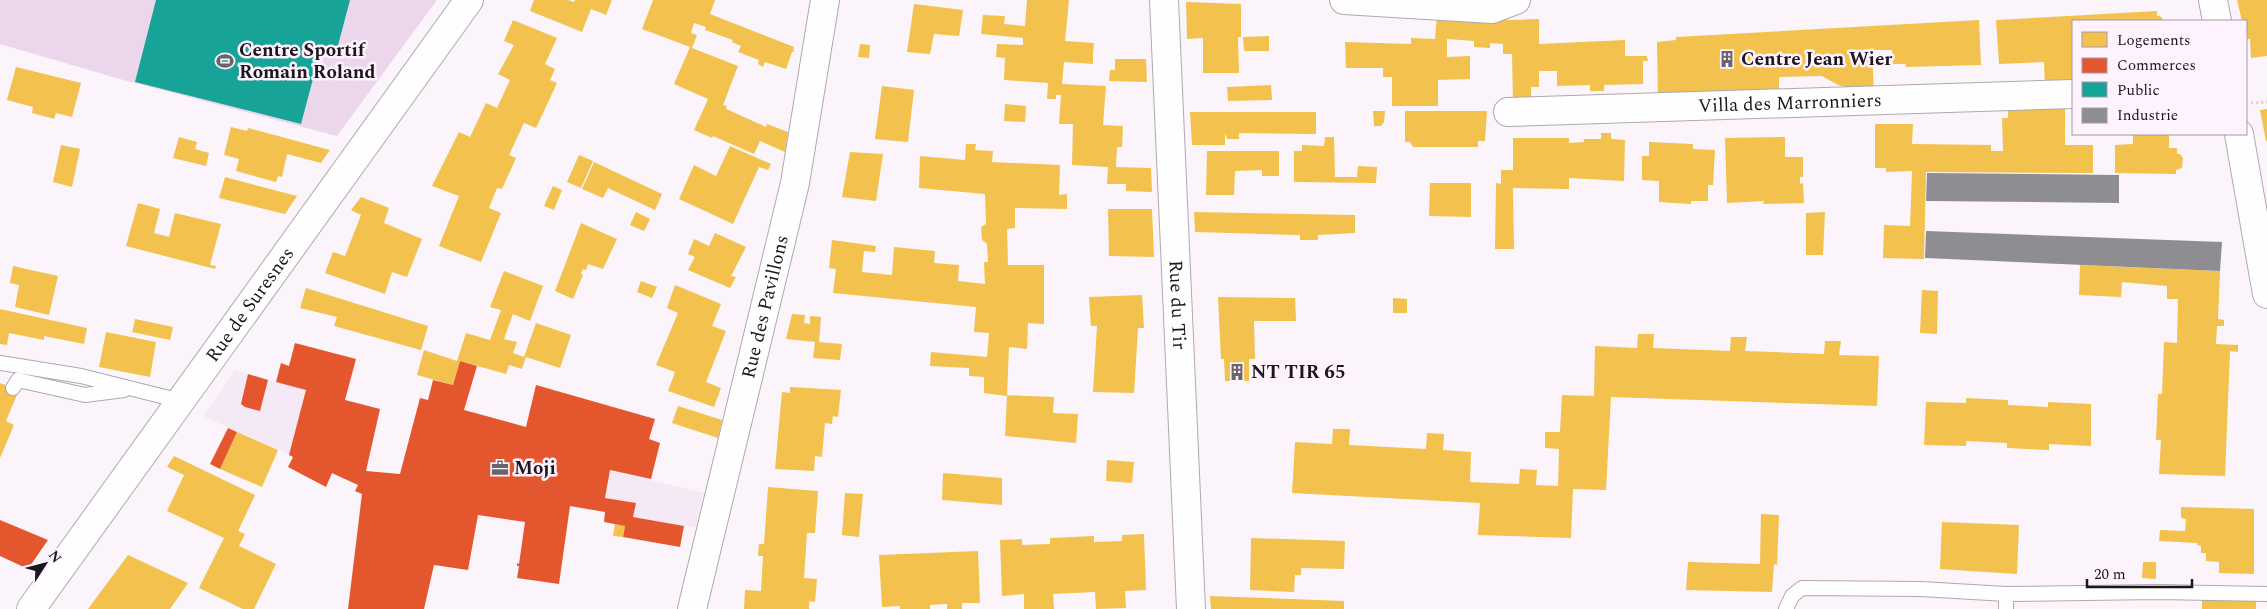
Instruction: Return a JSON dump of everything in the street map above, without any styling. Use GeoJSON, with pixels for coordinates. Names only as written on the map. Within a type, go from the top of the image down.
{"type":"FeatureCollection","features":[{"type":"Feature","properties":{"kind":"street","name":"Rue de Suresnes"},"geometry":{"type":"LineString","coordinates":[[31,609],[470,0]]}},
{"type":"Feature","properties":{"kind":"street","name":"Rue des Pavillons"},"geometry":{"type":"LineString","coordinates":[[692,609],[795,183],[825,0]]}},
{"type":"Feature","properties":{"kind":"street","name":"Rue du Tir"},"geometry":{"type":"LineString","coordinates":[[1164,0],[1191,609]]}},
{"type":"Feature","properties":{"kind":"street"},"geometry":{"type":"LineString","coordinates":[[1344,0],[1492,9],[1516,0]]}},
{"type":"Feature","properties":{"kind":"street"},"geometry":{"type":"LineString","coordinates":[[2213,0],[2217,20]]}},
{"type":"Feature","properties":{"kind":"street","name":"Villa des Marronniers"},"geometry":{"type":"LineString","coordinates":[[1508,112],[2072,94]]}},
{"type":"Feature","properties":{"kind":"street"},"geometry":{"type":"LineString","coordinates":[[2239,135],[2267,294]]}},
{"type":"Feature","properties":{"kind":"lane"},"geometry":{"type":"LineString","coordinates":[[0,363],[82,376],[180,401]]}},
{"type":"Feature","properties":{"kind":"lane"},"geometry":{"type":"LineString","coordinates":[[13,388],[18,380],[85,395],[131,389]]}},
{"type":"Feature","properties":{"kind":"lane"},"geometry":{"type":"LineString","coordinates":[[1786,609],[1792,596],[1802,588],[1920,589],[2006,594],[2158,592],[2267,594]]}},
{"type":"Feature","properties":{"kind":"lane"},"geometry":{"type":"LineString","coordinates":[[2006,594],[2006,609]]}},
{"type":"Feature","properties":{"kind":"path"},"geometry":{"type":"LineString","coordinates":[[2247,104],[2267,102]]}},
{"type":"Feature","properties":{"kind":"shaded area","name":"Centre Sportif Romain Roland"},"geometry":{"type":"Polygon","coordinates":[[[0,0],[437,0],[337,136],[116,78],[0,44],[0,0]]]}},
{"type":"Feature","properties":{"kind":"shaded area","name":"Moji"},"geometry":{"type":"Polygon","coordinates":[[[235,370],[379,409],[366,471],[400,474],[420,398],[526,427],[520,449],[704,493],[696,528],[538,500],[533,523],[443,509],[434,565],[355,553],[362,487],[203,416],[235,370]]]}},
{"type":"Feature","properties":{"kind":"building: Logements"},"geometry":{"type":"Polygon","coordinates":[[[534,0],[568,0],[574,2],[575,0],[612,0],[606,15],[591,9],[582,32],[530,11],[534,0]]]}},
{"type":"Feature","properties":{"kind":"building: Logements"},"geometry":{"type":"Polygon","coordinates":[[[653,0],[715,0],[710,14],[794,47],[793,50],[795,51],[792,52],[786,69],[765,62],[763,67],[758,64],[759,60],[738,52],[741,46],[732,42],[733,40],[705,30],[706,27],[694,23],[691,33],[697,35],[692,48],[738,66],[723,105],[727,106],[726,109],[766,127],[767,124],[788,132],[785,152],[760,141],[754,154],[694,130],[708,99],[674,84],[690,47],[642,29],[653,0]]]}},
{"type":"Feature","properties":{"kind":"building: Logements"},"geometry":{"type":"Polygon","coordinates":[[[1027,0],[1069,0],[1065,41],[1094,43],[1093,64],[1064,62],[1062,84],[1106,86],[1103,125],[1123,126],[1122,147],[1117,147],[1116,167],[1151,168],[1152,192],[1126,191],[1126,184],[1107,184],[1108,167],[1072,165],[1073,124],[1059,124],[1061,95],[1056,95],[1056,99],[1047,99],[1048,83],[1004,80],[1005,58],[996,57],[997,44],[1023,45],[1023,38],[981,34],[983,15],[1005,16],[1004,24],[1025,26],[1027,0]]]}},
{"type":"Feature","properties":{"kind":"building: Logements"},"geometry":{"type":"Polygon","coordinates":[[[2237,0],[2267,0],[2267,56],[2251,58],[2250,39],[2247,39],[2247,20],[2242,20],[2237,0]]]}},
{"type":"Feature","properties":{"kind":"building: Logements"},"geometry":{"type":"Polygon","coordinates":[[[1186,2],[1241,4],[1241,37],[1238,37],[1239,73],[1203,73],[1203,38],[1187,39],[1186,2]]]}},
{"type":"Feature","properties":{"kind":"building: Logements"},"geometry":{"type":"Polygon","coordinates":[[[914,4],[963,10],[959,36],[934,34],[930,54],[907,52],[914,4]]]}},
{"type":"Feature","properties":{"kind":"building: Logements"},"geometry":{"type":"Polygon","coordinates":[[[2157,11],[2157,16],[2160,16],[2163,20],[2072,20],[2072,86],[2045,87],[2044,62],[1999,64],[1996,20],[2157,11]]]}},
{"type":"Feature","properties":{"kind":"building: Logements"},"geometry":{"type":"Polygon","coordinates":[[[1437,15],[1512,20],[1539,19],[1539,44],[1625,40],[1625,56],[1647,56],[1648,61],[1643,61],[1643,84],[1604,85],[1604,91],[1590,91],[1590,85],[1557,86],[1557,71],[1539,71],[1539,87],[1531,87],[1531,101],[1513,102],[1512,54],[1503,54],[1503,44],[1490,43],[1490,48],[1474,47],[1474,41],[1447,39],[1447,57],[1470,56],[1470,79],[1438,80],[1438,106],[1392,106],[1392,77],[1383,77],[1383,68],[1346,68],[1345,42],[1411,44],[1411,38],[1435,39],[1437,15]]]}},
{"type":"Feature","properties":{"kind":"building: Logements"},"geometry":{"type":"Polygon","coordinates":[[[513,20],[557,38],[545,64],[555,69],[550,80],[557,83],[536,128],[524,123],[509,155],[516,158],[502,189],[497,188],[489,208],[501,213],[481,262],[439,246],[459,196],[432,186],[459,132],[470,137],[486,103],[497,108],[510,80],[498,74],[514,45],[504,41],[513,20]]]}},
{"type":"Feature","properties":{"kind":"building: Logements"},"geometry":{"type":"Polygon","coordinates":[[[1979,20],[1981,65],[1906,67],[1906,64],[1893,64],[1892,50],[1872,50],[1874,94],[1838,85],[1822,76],[1779,77],[1779,97],[1658,101],[1657,42],[1676,40],[1676,37],[1979,20]]]}},
{"type":"Feature","properties":{"kind":"building: Logements"},"geometry":{"type":"Polygon","coordinates":[[[1269,36],[1269,51],[1244,51],[1243,37],[1269,36]]]}},
{"type":"Feature","properties":{"kind":"building: Logements"},"geometry":{"type":"Polygon","coordinates":[[[860,44],[870,45],[869,58],[858,57],[860,44]]]}},
{"type":"Feature","properties":{"kind":"building: Logements"},"geometry":{"type":"Polygon","coordinates":[[[1115,59],[1146,59],[1147,82],[1109,81],[1110,70],[1115,70],[1115,59]]]}},
{"type":"Feature","properties":{"kind":"building: Logements"},"geometry":{"type":"Polygon","coordinates":[[[16,67],[81,83],[72,117],[56,113],[54,119],[32,113],[33,107],[7,100],[16,67]]]}},
{"type":"Feature","properties":{"kind":"building: Logements"},"geometry":{"type":"Polygon","coordinates":[[[1271,85],[1272,100],[1228,101],[1227,87],[1271,85]]]}},
{"type":"Feature","properties":{"kind":"building: Logements"},"geometry":{"type":"Polygon","coordinates":[[[882,86],[914,90],[908,142],[875,139],[882,86]]]}},
{"type":"Feature","properties":{"kind":"building: Logements"},"geometry":{"type":"Polygon","coordinates":[[[1005,104],[1026,106],[1025,122],[1004,121],[1005,104]]]}},
{"type":"Feature","properties":{"kind":"building: Logements"},"geometry":{"type":"Polygon","coordinates":[[[2065,107],[2065,145],[2093,145],[2093,173],[1926,172],[1924,259],[1883,258],[1884,225],[1910,226],[1912,171],[1886,172],[1886,168],[1875,168],[1875,124],[1913,124],[1912,144],[1991,145],[1991,151],[2003,151],[2002,118],[2008,118],[2008,109],[2065,107]]]}},
{"type":"Feature","properties":{"kind":"building: Logements"},"geometry":{"type":"Polygon","coordinates":[[[2267,109],[2267,141],[2266,141],[2260,110],[2267,109]]]}},
{"type":"Feature","properties":{"kind":"building: Logements"},"geometry":{"type":"Polygon","coordinates":[[[1373,111],[1385,111],[1384,122],[1381,126],[1374,126],[1373,111]]]}},
{"type":"Feature","properties":{"kind":"building: Logements"},"geometry":{"type":"Polygon","coordinates":[[[1405,111],[1487,111],[1485,141],[1478,141],[1478,147],[1413,147],[1410,142],[1405,142],[1405,111]]]}},
{"type":"Feature","properties":{"kind":"building: Logements"},"geometry":{"type":"Polygon","coordinates":[[[1190,112],[1316,112],[1316,134],[1239,133],[1239,139],[1227,139],[1225,133],[1225,145],[1192,145],[1190,112]]]}},
{"type":"Feature","properties":{"kind":"building: Logements"},"geometry":{"type":"Polygon","coordinates":[[[231,127],[247,131],[248,128],[330,150],[321,163],[287,154],[282,177],[278,176],[276,182],[236,171],[239,159],[224,155],[231,127]]]}},
{"type":"Feature","properties":{"kind":"building: Logements"},"geometry":{"type":"Polygon","coordinates":[[[1601,133],[1611,133],[1611,139],[1625,140],[1624,181],[1569,178],[1569,189],[1513,188],[1514,249],[1495,249],[1496,183],[1501,184],[1501,170],[1513,170],[1513,138],[1569,138],[1569,143],[1584,142],[1584,139],[1601,139],[1601,133]]]}},
{"type":"Feature","properties":{"kind":"building: Logements"},"geometry":{"type":"Polygon","coordinates":[[[2133,135],[2169,135],[2169,148],[2177,148],[2177,154],[2180,154],[2183,158],[2182,168],[2176,170],[2176,174],[2115,173],[2115,145],[2133,144],[2133,135]]]}},
{"type":"Feature","properties":{"kind":"building: Logements"},"geometry":{"type":"Polygon","coordinates":[[[179,137],[197,142],[195,149],[209,153],[206,166],[173,158],[179,137]]]}},
{"type":"Feature","properties":{"kind":"building: Logements"},"geometry":{"type":"Polygon","coordinates":[[[1325,137],[1334,137],[1335,177],[1357,177],[1358,166],[1377,167],[1376,183],[1294,182],[1294,151],[1302,151],[1302,145],[1324,146],[1325,137]]]}},
{"type":"Feature","properties":{"kind":"building: Logements"},"geometry":{"type":"Polygon","coordinates":[[[1785,137],[1785,157],[1803,157],[1803,177],[1800,177],[1800,184],[1803,183],[1804,203],[1763,204],[1764,201],[1727,203],[1725,138],[1785,137]]]}},
{"type":"Feature","properties":{"kind":"building: Logements"},"geometry":{"type":"Polygon","coordinates":[[[1649,142],[1693,144],[1693,149],[1715,150],[1713,185],[1708,185],[1708,201],[1691,201],[1691,204],[1659,202],[1659,181],[1642,180],[1642,156],[1649,156],[1649,142]]]}},
{"type":"Feature","properties":{"kind":"building: Logements"},"geometry":{"type":"Polygon","coordinates":[[[966,144],[976,144],[975,150],[993,151],[992,162],[1060,165],[1059,195],[1067,194],[1067,209],[1015,208],[1015,228],[1007,229],[1008,265],[1044,265],[1044,324],[1028,323],[1027,349],[1009,347],[1007,396],[984,393],[984,377],[969,376],[969,368],[930,366],[931,352],[987,357],[989,333],[974,332],[976,307],[833,293],[836,269],[829,268],[832,240],[876,246],[875,252],[864,251],[862,272],[892,275],[894,247],[935,251],[934,263],[959,265],[958,281],[985,284],[984,262],[988,262],[987,244],[982,240],[981,227],[986,224],[985,194],[919,188],[920,156],[965,160],[966,144]]]}},
{"type":"Feature","properties":{"kind":"building: Logements"},"geometry":{"type":"Polygon","coordinates":[[[61,145],[80,149],[72,187],[53,182],[61,145]]]}},
{"type":"Feature","properties":{"kind":"building: Logements"},"geometry":{"type":"Polygon","coordinates":[[[730,146],[771,164],[768,170],[759,167],[733,224],[679,199],[694,165],[716,176],[730,146]]]}},
{"type":"Feature","properties":{"kind":"building: Logements"},"geometry":{"type":"Polygon","coordinates":[[[1207,151],[1279,151],[1279,176],[1262,176],[1262,170],[1235,171],[1234,195],[1206,195],[1207,151]]]}},
{"type":"Feature","properties":{"kind":"building: Logements"},"geometry":{"type":"Polygon","coordinates":[[[850,152],[883,154],[876,201],[842,197],[850,152]]]}},
{"type":"Feature","properties":{"kind":"building: Logements"},"geometry":{"type":"Polygon","coordinates":[[[579,155],[593,161],[581,188],[567,182],[579,155]]]}},
{"type":"Feature","properties":{"kind":"building: Logements"},"geometry":{"type":"Polygon","coordinates":[[[594,162],[662,194],[655,210],[608,188],[603,198],[582,189],[594,162]]]}},
{"type":"Feature","properties":{"kind":"building: Logements"},"geometry":{"type":"Polygon","coordinates":[[[225,177],[297,196],[285,214],[219,198],[225,177]]]}},
{"type":"Feature","properties":{"kind":"building: Logements"},"geometry":{"type":"Polygon","coordinates":[[[1430,183],[1471,183],[1471,217],[1429,216],[1430,183]]]}},
{"type":"Feature","properties":{"kind":"building: Logements"},"geometry":{"type":"Polygon","coordinates":[[[553,186],[562,190],[554,210],[544,206],[553,186]]]}},
{"type":"Feature","properties":{"kind":"building: Logements"},"geometry":{"type":"Polygon","coordinates":[[[361,197],[389,208],[384,223],[422,239],[407,277],[392,272],[385,294],[325,273],[333,252],[345,256],[361,215],[351,210],[361,197]]]}},
{"type":"Feature","properties":{"kind":"building: Logements"},"geometry":{"type":"Polygon","coordinates":[[[138,203],[160,209],[154,233],[169,237],[175,213],[221,224],[210,265],[216,266],[215,269],[126,246],[138,203]]]}},
{"type":"Feature","properties":{"kind":"building: Logements"},"geometry":{"type":"Polygon","coordinates":[[[1108,209],[1152,209],[1154,257],[1109,256],[1108,209]]]}},
{"type":"Feature","properties":{"kind":"building: Logements"},"geometry":{"type":"Polygon","coordinates":[[[636,212],[650,219],[644,231],[630,225],[636,212]]]}},
{"type":"Feature","properties":{"kind":"building: Logements"},"geometry":{"type":"Polygon","coordinates":[[[1194,212],[1355,215],[1355,233],[1318,235],[1318,240],[1300,240],[1300,235],[1195,232],[1194,212]]]}},
{"type":"Feature","properties":{"kind":"building: Logements"},"geometry":{"type":"Polygon","coordinates":[[[1825,212],[1823,255],[1806,255],[1806,213],[1825,212]]]}},
{"type":"Feature","properties":{"kind":"building: Logements"},"geometry":{"type":"Polygon","coordinates":[[[581,223],[617,239],[603,269],[588,264],[586,270],[583,269],[581,274],[583,275],[573,299],[555,291],[581,223]]]}},
{"type":"Feature","properties":{"kind":"building: Logements"},"geometry":{"type":"Polygon","coordinates":[[[715,233],[746,247],[731,276],[736,277],[730,288],[688,270],[695,257],[688,254],[694,239],[709,246],[715,233]]]}},
{"type":"Feature","properties":{"kind":"building: Logements"},"geometry":{"type":"Polygon","coordinates":[[[2080,265],[2220,271],[2218,319],[2224,320],[2224,326],[2217,326],[2216,344],[2238,345],[2238,352],[2230,351],[2225,476],[2159,474],[2161,440],[2156,440],[2158,394],[2162,394],[2164,342],[2177,343],[2178,299],[2167,299],[2167,286],[2122,282],[2121,297],[2079,295],[2080,265]]]}},
{"type":"Feature","properties":{"kind":"building: Logements"},"geometry":{"type":"Polygon","coordinates":[[[13,266],[58,276],[49,315],[15,307],[19,285],[10,283],[13,266]]]}},
{"type":"Feature","properties":{"kind":"building: Logements"},"geometry":{"type":"Polygon","coordinates":[[[504,271],[543,286],[530,321],[513,314],[504,339],[517,342],[513,353],[524,357],[536,323],[571,335],[560,368],[526,357],[522,369],[509,365],[506,374],[460,361],[453,385],[417,375],[424,350],[457,361],[466,333],[490,340],[501,310],[490,307],[504,271]]]}},
{"type":"Feature","properties":{"kind":"building: Logements"},"geometry":{"type":"Polygon","coordinates":[[[641,281],[657,287],[652,298],[637,292],[641,281]]]}},
{"type":"Feature","properties":{"kind":"building: Logements"},"geometry":{"type":"Polygon","coordinates":[[[675,285],[721,304],[712,326],[726,331],[706,382],[721,388],[714,407],[668,391],[675,372],[656,365],[678,313],[667,308],[675,285]]]}},
{"type":"Feature","properties":{"kind":"building: Logements"},"geometry":{"type":"Polygon","coordinates":[[[306,288],[428,326],[421,350],[334,326],[337,317],[300,308],[306,288]]]}},
{"type":"Feature","properties":{"kind":"building: Logements"},"geometry":{"type":"Polygon","coordinates":[[[1922,290],[1938,291],[1937,334],[1920,333],[1922,290]]]}},
{"type":"Feature","properties":{"kind":"building: Logements"},"geometry":{"type":"Polygon","coordinates":[[[1142,295],[1144,328],[1138,328],[1134,393],[1093,392],[1097,326],[1091,326],[1089,297],[1142,295]]]}},
{"type":"Feature","properties":{"kind":"building: Logements"},"geometry":{"type":"Polygon","coordinates":[[[1218,297],[1295,298],[1296,321],[1254,321],[1255,359],[1249,359],[1249,381],[1225,381],[1224,359],[1221,359],[1218,297]]]}},
{"type":"Feature","properties":{"kind":"building: Logements"},"geometry":{"type":"Polygon","coordinates":[[[1393,298],[1407,299],[1407,313],[1393,313],[1393,298]]]}},
{"type":"Feature","properties":{"kind":"building: Logements"},"geometry":{"type":"Polygon","coordinates":[[[0,309],[87,328],[84,344],[44,336],[44,340],[9,333],[7,345],[0,344],[0,309]]]}},
{"type":"Feature","properties":{"kind":"building: Logements"},"geometry":{"type":"Polygon","coordinates":[[[792,314],[805,315],[804,323],[810,324],[810,316],[821,317],[819,342],[842,344],[840,360],[813,358],[815,342],[786,339],[792,314]]]}},
{"type":"Feature","properties":{"kind":"building: Logements"},"geometry":{"type":"Polygon","coordinates":[[[135,319],[173,327],[170,340],[132,332],[135,319]]]}},
{"type":"Feature","properties":{"kind":"building: Logements"},"geometry":{"type":"Polygon","coordinates":[[[106,332],[156,342],[150,377],[99,367],[106,332]]]}},
{"type":"Feature","properties":{"kind":"building: Logements"},"geometry":{"type":"Polygon","coordinates":[[[1638,334],[1654,334],[1653,348],[1730,351],[1731,337],[1747,337],[1745,351],[1824,354],[1825,341],[1841,341],[1839,355],[1879,356],[1877,406],[1611,397],[1606,490],[1573,489],[1571,538],[1478,535],[1480,503],[1292,493],[1295,442],[1332,444],[1333,429],[1350,429],[1349,445],[1426,449],[1427,433],[1444,434],[1443,450],[1471,452],[1470,482],[1519,484],[1520,469],[1537,470],[1536,485],[1558,486],[1559,449],[1545,448],[1545,432],[1560,432],[1562,395],[1594,396],[1595,346],[1637,348],[1638,334]]]}},
{"type":"Feature","properties":{"kind":"building: Logements"},"geometry":{"type":"Polygon","coordinates":[[[0,383],[19,390],[6,421],[14,425],[0,458],[0,383]]]}},
{"type":"Feature","properties":{"kind":"building: Logements"},"geometry":{"type":"Polygon","coordinates":[[[790,387],[841,390],[838,417],[833,416],[832,424],[825,423],[822,457],[815,456],[814,471],[775,469],[782,392],[790,393],[790,387]]]}},
{"type":"Feature","properties":{"kind":"building: Logements"},"geometry":{"type":"Polygon","coordinates":[[[1007,395],[1054,397],[1053,413],[1078,414],[1076,443],[1005,436],[1007,395]]]}},
{"type":"Feature","properties":{"kind":"building: Logements"},"geometry":{"type":"Polygon","coordinates":[[[1966,398],[2008,400],[2008,405],[2048,407],[2048,402],[2091,404],[2091,446],[2049,444],[2049,450],[2007,448],[2007,443],[1966,441],[1966,446],[1924,445],[1926,402],[1966,403],[1966,398]]]}},
{"type":"Feature","properties":{"kind":"building: Logements"},"geometry":{"type":"Polygon","coordinates":[[[678,406],[722,420],[718,438],[672,423],[678,406]]]}},
{"type":"Feature","properties":{"kind":"building: Logements"},"geometry":{"type":"Polygon","coordinates":[[[237,432],[278,450],[262,487],[220,469],[237,432]]]}},
{"type":"Feature","properties":{"kind":"building: Logements"},"geometry":{"type":"Polygon","coordinates":[[[174,456],[255,495],[238,531],[245,534],[239,546],[276,564],[254,609],[243,609],[199,588],[224,538],[167,511],[184,475],[167,467],[174,456]]]}},
{"type":"Feature","properties":{"kind":"building: Logements"},"geometry":{"type":"Polygon","coordinates":[[[1107,460],[1134,462],[1132,483],[1106,481],[1107,460]]]}},
{"type":"Feature","properties":{"kind":"building: Logements"},"geometry":{"type":"Polygon","coordinates":[[[943,473],[1002,478],[1002,505],[942,500],[943,473]]]}},
{"type":"Feature","properties":{"kind":"building: Logements"},"geometry":{"type":"Polygon","coordinates":[[[768,487],[818,491],[815,533],[807,533],[804,578],[817,579],[815,602],[809,601],[809,609],[744,609],[745,590],[761,591],[763,556],[758,556],[759,544],[764,544],[768,487]]]}},
{"type":"Feature","properties":{"kind":"building: Logements"},"geometry":{"type":"Polygon","coordinates":[[[845,493],[863,494],[859,537],[842,535],[845,493]]]}},
{"type":"Feature","properties":{"kind":"building: Logements"},"geometry":{"type":"Polygon","coordinates":[[[2181,507],[2254,509],[2254,574],[2219,573],[2219,562],[2206,561],[2206,553],[2201,553],[2201,546],[2197,545],[2197,543],[2159,541],[2160,530],[2185,531],[2186,519],[2181,518],[2181,507]]]}},
{"type":"Feature","properties":{"kind":"building: Logements"},"geometry":{"type":"Polygon","coordinates":[[[1761,514],[1779,515],[1777,565],[1774,564],[1772,592],[1686,590],[1688,562],[1760,564],[1761,514]]]}},
{"type":"Feature","properties":{"kind":"building: Logements"},"geometry":{"type":"Polygon","coordinates":[[[1942,522],[2019,525],[2017,574],[1940,569],[1942,522]]]}},
{"type":"Feature","properties":{"kind":"building: Logements"},"geometry":{"type":"Polygon","coordinates":[[[615,524],[625,526],[623,537],[613,536],[615,524]]]}},
{"type":"Feature","properties":{"kind":"building: Logements"},"geometry":{"type":"Polygon","coordinates":[[[1144,534],[1146,590],[1125,591],[1126,608],[1096,609],[1095,592],[1053,594],[1054,609],[1024,609],[1024,594],[1002,596],[1000,540],[1022,539],[1022,545],[1050,544],[1050,538],[1094,536],[1094,542],[1122,541],[1122,535],[1144,534]]]}},
{"type":"Feature","properties":{"kind":"building: Logements"},"geometry":{"type":"Polygon","coordinates":[[[1251,538],[1345,541],[1344,569],[1301,568],[1301,575],[1295,575],[1294,592],[1250,590],[1251,538]]]}},
{"type":"Feature","properties":{"kind":"building: Logements"},"geometry":{"type":"Polygon","coordinates":[[[978,551],[980,603],[962,603],[962,609],[947,609],[947,604],[930,605],[930,609],[900,609],[900,606],[882,607],[879,555],[978,551]]]}},
{"type":"Feature","properties":{"kind":"building: Logements"},"geometry":{"type":"Polygon","coordinates":[[[128,555],[188,583],[170,609],[88,609],[128,555]]]}},
{"type":"Feature","properties":{"kind":"building: Logements"},"geometry":{"type":"Polygon","coordinates":[[[2143,562],[2156,562],[2156,579],[2142,578],[2143,562]]]}},
{"type":"Feature","properties":{"kind":"building: Logements"},"geometry":{"type":"Polygon","coordinates":[[[1210,596],[1344,601],[1344,609],[1211,609],[1210,596]]]}},
{"type":"Feature","properties":{"kind":"building: Logements"},"geometry":{"type":"Polygon","coordinates":[[[2202,599],[2256,600],[2256,609],[2202,609],[2202,599]]]}},
{"type":"Feature","properties":{"kind":"building: Commerces"},"geometry":{"type":"Polygon","coordinates":[[[295,343],[356,359],[345,400],[380,409],[366,471],[400,474],[420,398],[428,400],[433,380],[453,385],[460,361],[477,366],[464,410],[526,427],[536,385],[655,419],[649,439],[660,443],[651,479],[610,470],[605,498],[636,503],[633,517],[684,526],[680,547],[623,537],[625,526],[604,522],[605,512],[570,506],[559,584],[517,578],[519,566],[517,566],[517,563],[519,564],[525,522],[478,515],[468,570],[434,565],[424,609],[348,609],[362,494],[355,491],[358,485],[332,473],[326,487],[288,467],[293,457],[289,455],[306,390],[276,382],[281,363],[289,366],[295,343]]]}},
{"type":"Feature","properties":{"kind":"building: Commerces"},"geometry":{"type":"Polygon","coordinates":[[[248,374],[268,380],[260,411],[241,404],[248,374]]]}},
{"type":"Feature","properties":{"kind":"building: Commerces"},"geometry":{"type":"Polygon","coordinates":[[[228,428],[237,432],[220,469],[210,464],[228,428]]]}},
{"type":"Feature","properties":{"kind":"building: Commerces"},"geometry":{"type":"Polygon","coordinates":[[[0,520],[48,540],[28,569],[0,556],[0,520]]]}},
{"type":"Feature","properties":{"kind":"building: Public"},"geometry":{"type":"Polygon","coordinates":[[[156,0],[350,0],[337,49],[322,45],[301,124],[135,82],[156,0]]]}},
{"type":"Feature","properties":{"kind":"building: Industrie"},"geometry":{"type":"Polygon","coordinates":[[[1927,173],[2119,175],[2119,203],[1926,201],[1927,173]]]}},
{"type":"Feature","properties":{"kind":"building: Industrie"},"geometry":{"type":"Polygon","coordinates":[[[1926,231],[2222,242],[2220,271],[1925,258],[1926,231]]]}},
{"type":"Feature","properties":{"kind":"place","name":"Centre Jean Wier"},"geometry":{"type":"Point","coordinates":[1727,59]}},
{"type":"Feature","properties":{"kind":"place","name":"Centre Sportif Romain Roland"},"geometry":{"type":"Point","coordinates":[225,61]}},
{"type":"Feature","properties":{"kind":"place","name":"NT TIR 65"},"geometry":{"type":"Point","coordinates":[1237,372]}},
{"type":"Feature","properties":{"kind":"place","name":"Moji"},"geometry":{"type":"Point","coordinates":[500,468]}}]}
